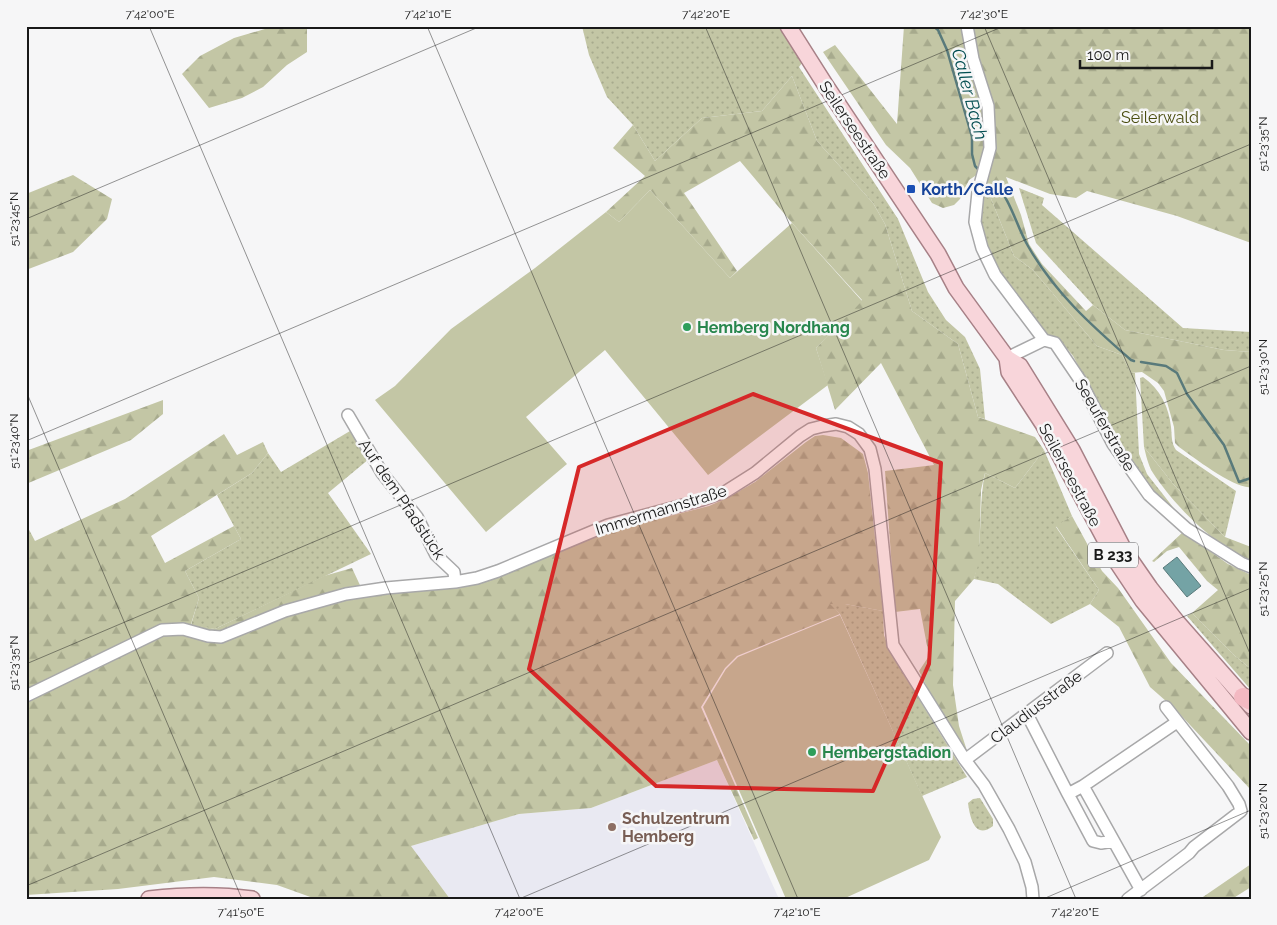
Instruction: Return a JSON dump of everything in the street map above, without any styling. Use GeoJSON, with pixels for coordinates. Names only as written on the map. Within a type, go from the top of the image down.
{"type":"FeatureCollection","features":[{"type":"Feature","properties":{"kind":"main road","name":"Seilerseestraße"},"geometry":{"type":"LineString","coordinates":[[788,26],[938,254],[956,288],[1007,358],[1020,366],[1072,450],[1124,552],[1166,609],[1248,701]]}},
{"type":"Feature","properties":{"kind":"main road","name":"Seilerseestraße"},"geometry":{"type":"LineString","coordinates":[[1007,358],[1009,372],[1043,424],[1117,562],[1143,602],[1251,732]]}},
{"type":"Feature","properties":{"kind":"main road"},"geometry":{"type":"LineString","coordinates":[[149,899],[203,894],[228,895],[252,899]]}},
{"type":"Feature","properties":{"kind":"street","name":"Seeuferstraße"},"geometry":{"type":"LineString","coordinates":[[966,26],[972,59],[988,106],[990,148],[978,192],[975,222],[982,248],[995,276],[1044,340],[1055,343],[1080,380],[1113,444],[1149,495],[1187,529],[1241,563],[1251,567]]}},
{"type":"Feature","properties":{"kind":"street"},"geometry":{"type":"LineString","coordinates":[[1007,358],[1044,340]]}},
{"type":"Feature","properties":{"kind":"street","name":"Auf dem Pfadstück"},"geometry":{"type":"LineString","coordinates":[[348,415],[382,473],[417,517],[436,555],[454,572],[456,582]]}},
{"type":"Feature","properties":{"kind":"street","name":"Immermannstraße"},"geometry":{"type":"LineString","coordinates":[[26,696],[162,630],[182,629],[208,636],[221,637],[285,611],[346,594],[386,588],[456,582],[498,571],[608,525],[713,497],[741,483],[812,429],[836,424],[848,427],[858,434],[870,449],[875,469],[893,645],[965,760],[984,785],[1025,862],[1032,887],[1033,899]]}},
{"type":"Feature","properties":{"kind":"street","name":"Claudiusstraße"},"geometry":{"type":"LineString","coordinates":[[965,760],[1108,653]]}},
{"type":"Feature","properties":{"kind":"street"},"geometry":{"type":"LineString","coordinates":[[1128,899],[1241,811],[1228,786],[1166,707]]}},
{"type":"Feature","properties":{"kind":"street"},"geometry":{"type":"LineString","coordinates":[[1027,714],[1093,841],[1100,843],[1113,841]]}},
{"type":"Feature","properties":{"kind":"street"},"geometry":{"type":"LineString","coordinates":[[1068,794],[1083,786],[1177,722]]}},
{"type":"Feature","properties":{"kind":"street"},"geometry":{"type":"LineString","coordinates":[[1083,786],[1140,890]]}},
{"type":"Feature","properties":{"kind":"highlighted area"},"geometry":{"type":"Polygon","coordinates":[[[753,394],[941,463],[929,664],[873,791],[656,786],[529,669],[579,467],[753,394]]]}},
{"type":"Feature","properties":{"kind":"shaded area","name":"Schulzentrum Hemberg"},"geometry":{"type":"Polygon","coordinates":[[[717,760],[779,899],[450,899],[411,846],[519,814],[591,808],[717,760]]]}},
{"type":"Feature","properties":{"kind":"green space"},"geometry":{"type":"Polygon","coordinates":[[[275,26],[307,26],[307,52],[287,65],[263,87],[242,98],[209,108],[182,74],[200,56],[234,38],[275,26]]]}},
{"type":"Feature","properties":{"kind":"green space"},"geometry":{"type":"Polygon","coordinates":[[[582,26],[778,26],[802,63],[799,67],[898,219],[928,292],[946,320],[965,337],[980,369],[985,419],[978,417],[958,344],[912,311],[885,224],[873,203],[817,141],[792,76],[762,111],[702,118],[655,161],[633,125],[607,97],[589,55],[582,26]]]}},
{"type":"Feature","properties":{"kind":"green space","name":"Seilerwald"},"geometry":{"type":"Polygon","coordinates":[[[904,26],[1251,26],[1251,243],[1177,216],[1087,191],[1076,198],[1050,194],[1006,177],[1021,215],[1029,244],[1042,264],[1086,311],[1093,305],[1125,330],[1224,350],[1251,352],[1251,487],[1244,487],[1225,478],[1175,443],[1174,427],[1164,391],[1158,383],[1142,372],[1131,373],[1122,355],[1097,346],[1033,270],[1014,256],[988,191],[985,189],[987,181],[978,174],[969,180],[960,199],[954,205],[943,208],[932,203],[910,168],[886,145],[823,52],[835,45],[897,124],[904,26]]]}},
{"type":"Feature","properties":{"kind":"green space"},"geometry":{"type":"Polygon","coordinates":[[[792,76],[817,141],[873,203],[885,224],[912,311],[958,344],[978,417],[1035,437],[1044,450],[1015,488],[985,473],[981,490],[979,562],[974,579],[955,601],[953,685],[959,726],[969,757],[949,731],[919,671],[929,656],[920,609],[895,612],[885,471],[934,465],[881,363],[835,410],[816,348],[862,300],[792,223],[740,161],[684,193],[737,271],[730,278],[650,190],[619,222],[606,212],[645,176],[613,148],[633,125],[655,161],[702,118],[762,111],[792,76]]]}},
{"type":"Feature","properties":{"kind":"green space"},"geometry":{"type":"Polygon","coordinates":[[[73,175],[112,199],[107,219],[73,252],[26,270],[26,194],[73,175]]]}},
{"type":"Feature","properties":{"kind":"green space"},"geometry":{"type":"Polygon","coordinates":[[[1019,188],[1044,198],[1042,205],[1183,328],[1251,332],[1251,352],[1224,350],[1125,330],[1093,305],[1036,243],[1019,188]]]}},
{"type":"Feature","properties":{"kind":"green space"},"geometry":{"type":"Polygon","coordinates":[[[985,189],[988,191],[1014,256],[1033,270],[1097,346],[1122,355],[1131,373],[1135,373],[1139,454],[1147,474],[1176,511],[1174,513],[1145,481],[1128,458],[1073,356],[1060,340],[1045,333],[999,274],[985,247],[979,223],[985,189]]]}},
{"type":"Feature","properties":{"kind":"green space"},"geometry":{"type":"Polygon","coordinates":[[[650,190],[730,278],[792,223],[862,301],[816,348],[828,385],[708,475],[605,350],[526,417],[567,464],[486,532],[375,400],[395,386],[451,329],[535,268],[606,212],[619,222],[650,190]]]}},
{"type":"Feature","properties":{"kind":"green space"},"geometry":{"type":"Polygon","coordinates":[[[1143,377],[1163,399],[1170,420],[1172,442],[1176,450],[1236,491],[1225,537],[1174,485],[1144,447],[1140,378],[1143,377]]]}},
{"type":"Feature","properties":{"kind":"green space"},"geometry":{"type":"Polygon","coordinates":[[[163,400],[163,414],[131,440],[26,484],[26,451],[163,400]]]}},
{"type":"Feature","properties":{"kind":"green space"},"geometry":{"type":"Polygon","coordinates":[[[350,431],[369,459],[328,493],[371,554],[215,629],[191,625],[199,598],[185,571],[241,539],[217,495],[252,473],[268,453],[281,472],[350,431]]]}},
{"type":"Feature","properties":{"kind":"green space"},"geometry":{"type":"Polygon","coordinates":[[[224,434],[237,455],[263,442],[268,453],[252,473],[151,536],[165,563],[234,526],[241,539],[185,571],[199,598],[191,624],[215,629],[324,576],[352,568],[365,596],[477,584],[611,531],[709,506],[755,482],[806,442],[815,436],[823,435],[841,438],[863,454],[868,473],[883,611],[845,604],[830,604],[840,614],[737,656],[725,668],[701,707],[758,838],[754,840],[717,760],[591,808],[519,814],[411,846],[450,899],[316,899],[277,885],[214,877],[118,889],[26,895],[26,524],[35,541],[125,499],[224,434]]]}},
{"type":"Feature","properties":{"kind":"green space"},"geometry":{"type":"Polygon","coordinates":[[[1144,447],[1174,485],[1225,537],[1251,547],[1251,560],[1237,554],[1209,535],[1183,511],[1153,473],[1144,447]]]}},
{"type":"Feature","properties":{"kind":"green space"},"geometry":{"type":"Polygon","coordinates":[[[1044,450],[1072,516],[1056,527],[1099,590],[1090,604],[1051,624],[998,584],[974,579],[979,553],[985,473],[1015,488],[1044,450]]]}},
{"type":"Feature","properties":{"kind":"green space"},"geometry":{"type":"Polygon","coordinates":[[[1072,516],[1102,571],[1118,588],[1171,663],[1251,746],[1251,790],[1175,709],[1150,687],[1119,627],[1090,604],[1099,590],[1056,526],[1072,516]]]}},
{"type":"Feature","properties":{"kind":"green space"},"geometry":{"type":"Polygon","coordinates":[[[1183,532],[1228,564],[1251,575],[1251,669],[1235,656],[1192,613],[1218,590],[1207,581],[1179,547],[1167,551],[1154,562],[1152,561],[1183,532]]]}},
{"type":"Feature","properties":{"kind":"green space"},"geometry":{"type":"Polygon","coordinates":[[[829,604],[845,604],[883,611],[884,635],[890,652],[967,777],[922,796],[840,614],[829,604]]]}},
{"type":"Feature","properties":{"kind":"green space"},"geometry":{"type":"Polygon","coordinates":[[[1192,613],[1235,656],[1251,669],[1251,690],[1187,616],[1192,613]]]}},
{"type":"Feature","properties":{"kind":"green space","name":"Hembergstadion"},"geometry":{"type":"Polygon","coordinates":[[[840,615],[941,837],[929,860],[843,899],[786,899],[703,707],[726,669],[738,657],[840,615]]]}},
{"type":"Feature","properties":{"kind":"green space"},"geometry":{"type":"Polygon","coordinates":[[[980,798],[993,819],[993,826],[987,830],[978,829],[970,815],[968,803],[973,799],[980,798]]]}},
{"type":"Feature","properties":{"kind":"green space"},"geometry":{"type":"Polygon","coordinates":[[[1251,864],[1251,887],[1232,899],[1200,899],[1251,864]]]}},
{"type":"Feature","properties":{"kind":"water"},"geometry":{"type":"Polygon","coordinates":[[[1177,557],[1201,586],[1187,597],[1163,568],[1177,557]]]}},
{"type":"Feature","properties":{"kind":"waterway","name":"Caller Bach"},"geometry":{"type":"LineString","coordinates":[[933,26],[938,30],[947,50],[972,137],[972,154],[975,166],[979,170]]}},
{"type":"Feature","properties":{"kind":"waterway","name":"Caller Bach"},"geometry":{"type":"LineString","coordinates":[[994,182],[1005,197],[1028,246],[1050,279],[1088,321],[1134,361]]}},
{"type":"Feature","properties":{"kind":"waterway","name":"Caller Bach"},"geometry":{"type":"LineString","coordinates":[[1141,362],[1166,366],[1177,373],[1187,394],[1224,445],[1239,482],[1251,478]]}},
{"type":"Feature","properties":{"kind":"place","name":"Korth/Calle"},"geometry":{"type":"Point","coordinates":[911,189]}},
{"type":"Feature","properties":{"kind":"place","name":"Hemberg Nordhang"},"geometry":{"type":"Point","coordinates":[687,327]}},
{"type":"Feature","properties":{"kind":"place","name":"Hembergstadion"},"geometry":{"type":"Point","coordinates":[812,752]}},
{"type":"Feature","properties":{"kind":"place","name":"Schulzentrum Hemberg"},"geometry":{"type":"Point","coordinates":[612,827]}}]}
